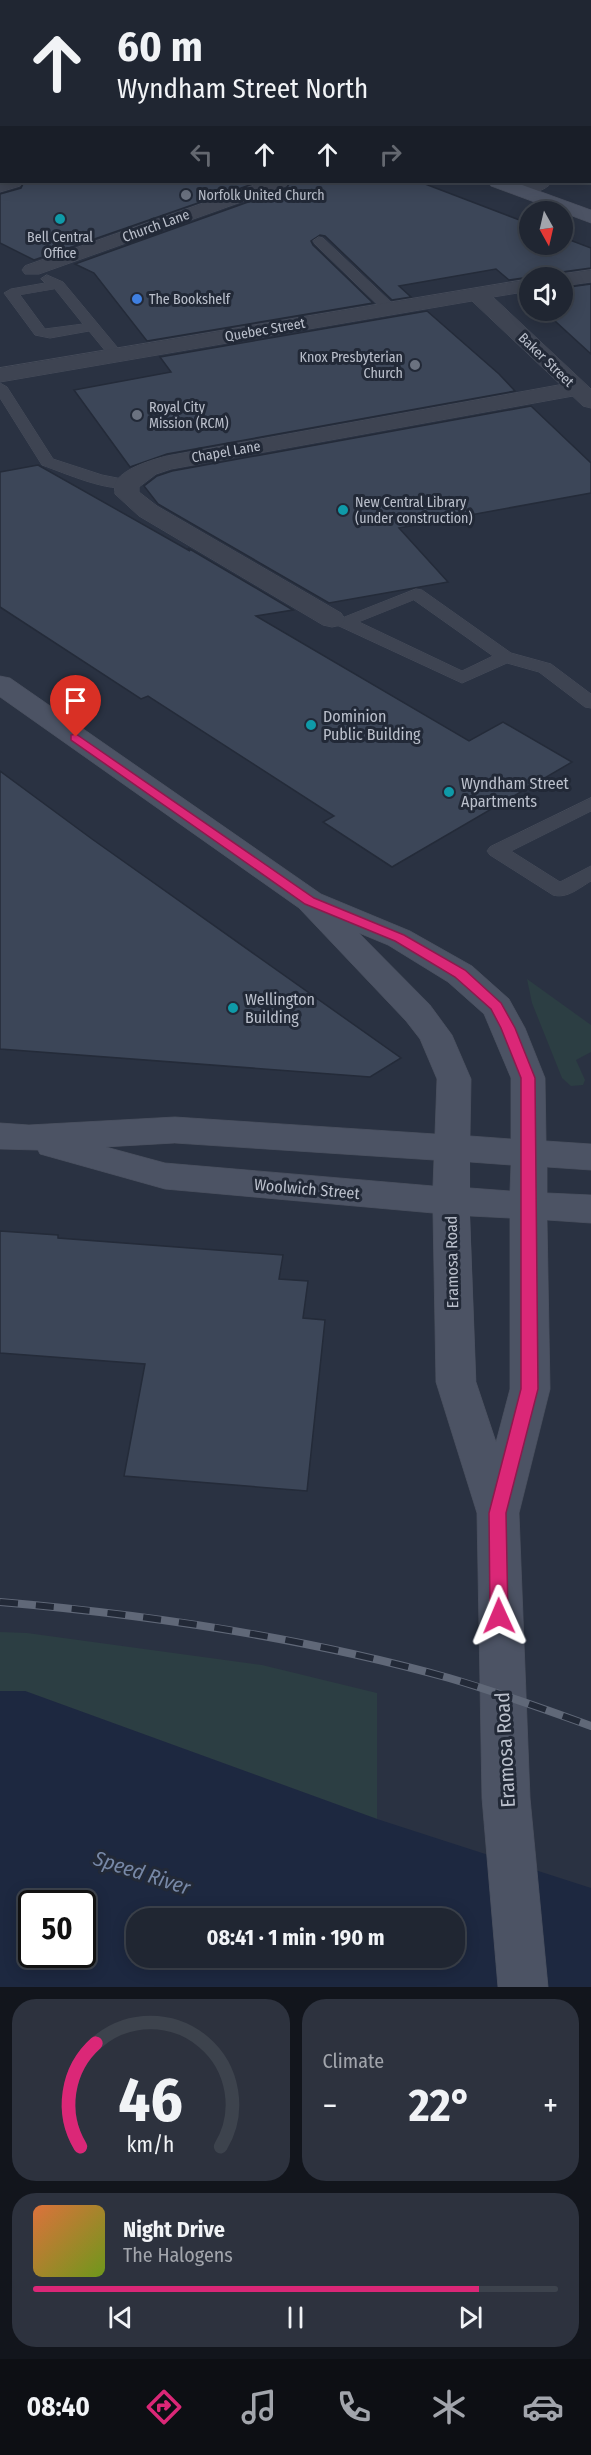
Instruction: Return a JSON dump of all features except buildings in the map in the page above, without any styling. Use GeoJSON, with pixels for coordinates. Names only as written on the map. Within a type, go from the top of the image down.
{"type":"FeatureCollection","features":[{"type":"Feature","properties":{"kind":"main road"},"geometry":{"type":"LineString","coordinates":[[501,183],[591,217]]}},
{"type":"Feature","properties":{"kind":"main road"},"geometry":{"type":"LineString","coordinates":[[0,684],[310,901]]}},
{"type":"Feature","properties":{"kind":"main road","name":"Eramosa Road"},"geometry":{"type":"LineString","coordinates":[[310,901],[418,1013],[435,1035],[454,1079],[451,1201],[456,1382],[498,1513]]}},
{"type":"Feature","properties":{"kind":"main road","name":"Eramosa Road"},"geometry":{"type":"LineString","coordinates":[[310,901],[399,938],[460,974],[496,1007],[508,1028],[528,1078],[530,1389],[498,1513],[506,1798],[523,1987]]}},
{"type":"Feature","properties":{"kind":"main road","name":"Woolwich Street"},"geometry":{"type":"LineString","coordinates":[[14,1137],[175,1130],[591,1157]]}},
{"type":"Feature","properties":{"kind":"main road","name":"Woolwich Street"},"geometry":{"type":"LineString","coordinates":[[14,1137],[165,1176],[451,1201],[591,1209]]}},
{"type":"Feature","properties":{"kind":"street","name":"Church Lane"},"geometry":{"type":"LineString","coordinates":[[32,270],[276,183]]}},
{"type":"Feature","properties":{"kind":"street"},"geometry":{"type":"LineString","coordinates":[[521,190],[540,183]]}},
{"type":"Feature","properties":{"kind":"street"},"geometry":{"type":"LineString","coordinates":[[573,278],[591,276]]}},
{"type":"Feature","properties":{"kind":"street","name":"Quebec Street"},"geometry":{"type":"LineString","coordinates":[[0,375],[519,287]]}},
{"type":"Feature","properties":{"kind":"street","name":"Baker Street"},"geometry":{"type":"LineString","coordinates":[[476,293],[584,395]]}},
{"type":"Feature","properties":{"kind":"street","name":"Chapel Lane"},"geometry":{"type":"LineString","coordinates":[[127,484],[148,469],[167,463],[584,395]]}},
{"type":"Feature","properties":{"kind":"street"},"geometry":{"type":"LineString","coordinates":[[127,484],[127,494],[148,511],[338,621]]}},
{"type":"Feature","properties":{"kind":"lane"},"geometry":{"type":"LineString","coordinates":[[319,241],[389,308]]}},
{"type":"Feature","properties":{"kind":"lane"},"geometry":{"type":"LineString","coordinates":[[32,270],[58,285],[117,356]]}},
{"type":"Feature","properties":{"kind":"lane"},"geometry":{"type":"LineString","coordinates":[[58,285],[11,293],[40,332],[50,334],[92,326]]}},
{"type":"Feature","properties":{"kind":"lane"},"geometry":{"type":"LineString","coordinates":[[0,387],[47,462],[99,479],[127,484]]}},
{"type":"Feature","properties":{"kind":"lane"},"geometry":{"type":"LineString","coordinates":[[338,621],[416,594],[505,657],[545,668],[591,703]]}},
{"type":"Feature","properties":{"kind":"lane"},"geometry":{"type":"LineString","coordinates":[[338,621],[462,678],[505,657]]}},
{"type":"Feature","properties":{"kind":"lane"},"geometry":{"type":"LineString","coordinates":[[590,806],[497,851],[560,891],[591,872]]}},
{"type":"Feature","properties":{"kind":"shaded area"},"geometry":{"type":"Polygon","coordinates":[[[527,979],[591,1025],[591,1052],[576,1060],[585,1080],[583,1085],[571,1086],[562,1078],[532,1003],[527,979]]]}},
{"type":"Feature","properties":{"kind":"shaded area"},"geometry":{"type":"Polygon","coordinates":[[[0,1632],[27,1633],[262,1665],[377,1693],[377,1819],[25,1691],[0,1691],[0,1632]]]}},
{"type":"Feature","properties":{"kind":"water","name":"Speed River"},"geometry":{"type":"Polygon","coordinates":[[[0,1691],[25,1691],[377,1819],[591,1888],[591,1987],[0,1987],[0,1691]]]}},
{"type":"Feature","properties":{"kind":"railway"},"geometry":{"type":"LineString","coordinates":[[0,1602],[170,1621],[282,1639],[394,1663],[449,1678],[591,1726]]}},
{"type":"Feature","properties":{"kind":"place","name":"Norfolk United Church"},"geometry":{"type":"Point","coordinates":[186,195]}},
{"type":"Feature","properties":{"kind":"place","name":"Bell Central Office"},"geometry":{"type":"Point","coordinates":[60,219]}},
{"type":"Feature","properties":{"kind":"place","name":"The Bookshelf"},"geometry":{"type":"Point","coordinates":[137,299]}},
{"type":"Feature","properties":{"kind":"place","name":"Knox Presbyterian Church"},"geometry":{"type":"Point","coordinates":[415,365]}},
{"type":"Feature","properties":{"kind":"place","name":"Royal City Mission (RCM)"},"geometry":{"type":"Point","coordinates":[137,415]}},
{"type":"Feature","properties":{"kind":"place","name":"New Central Library (under construction)"},"geometry":{"type":"Point","coordinates":[343,510]}},
{"type":"Feature","properties":{"kind":"place","name":"Dominion Public Building"},"geometry":{"type":"Point","coordinates":[311,725]}},
{"type":"Feature","properties":{"kind":"place","name":"Wyndham Street Apartments"},"geometry":{"type":"Point","coordinates":[449,792]}},
{"type":"Feature","properties":{"kind":"place","name":"Wellington Building"},"geometry":{"type":"Point","coordinates":[233,1008]}},
{"type":"Feature","properties":{"kind":"route"},"geometry":{"type":"LineString","coordinates":[[76,737],[310,901],[399,938],[460,974],[496,1007],[508,1028],[528,1078],[530,1389],[498,1513],[499,1616]]}}]}
